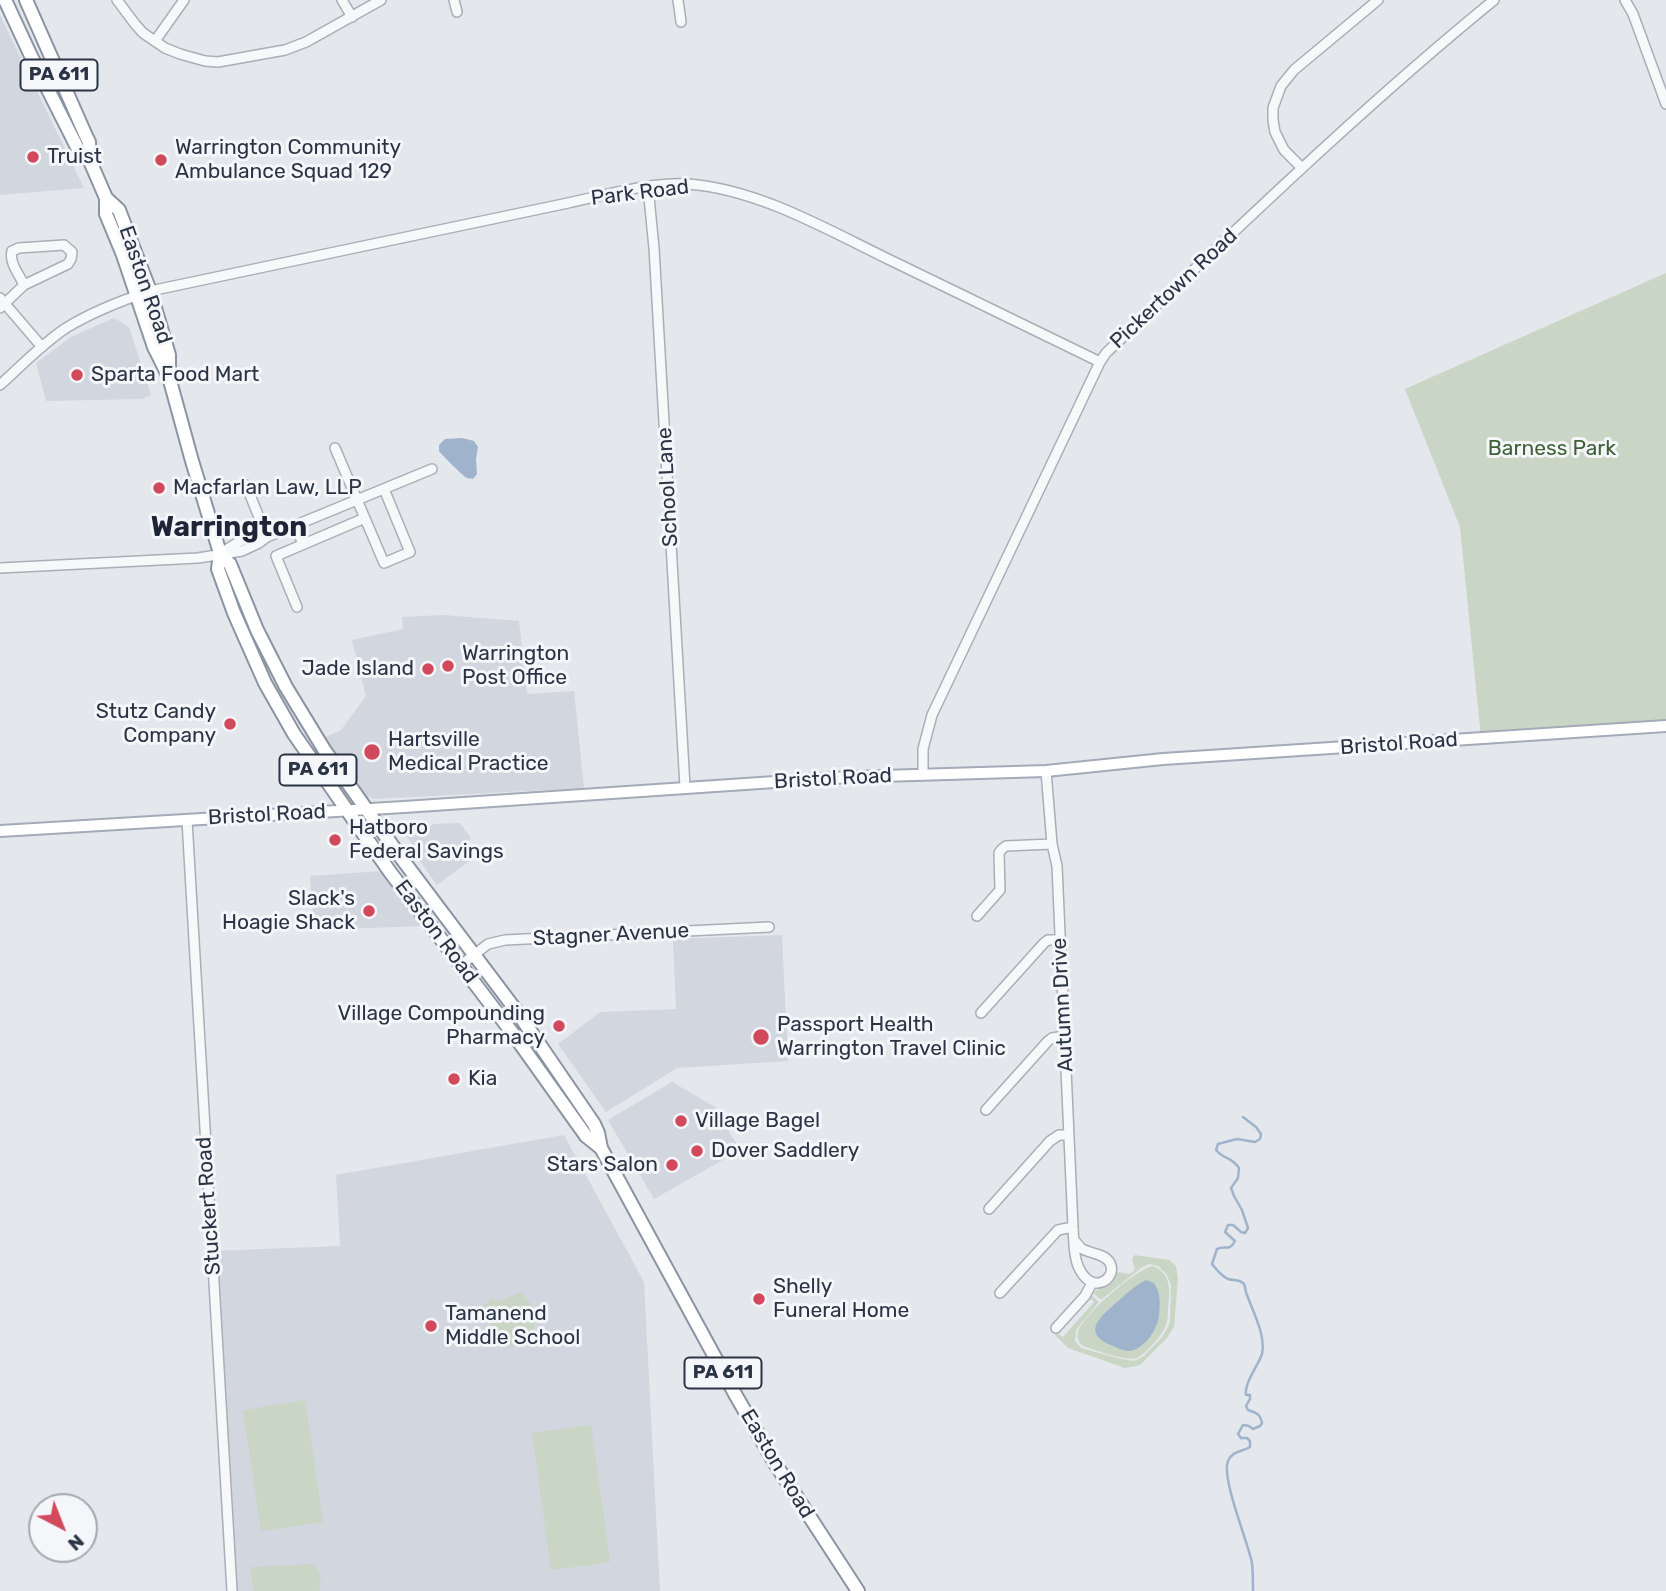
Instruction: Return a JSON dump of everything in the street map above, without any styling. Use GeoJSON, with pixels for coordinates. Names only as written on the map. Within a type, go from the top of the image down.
{"type":"FeatureCollection","features":[{"type":"Feature","properties":{"kind":"highway","name":"Easton Road"},"geometry":{"type":"LineString","coordinates":[[5,0],[78,149],[90,160]]}},
{"type":"Feature","properties":{"kind":"highway","name":"Easton Road"},"geometry":{"type":"LineString","coordinates":[[26,0],[86,136],[90,160],[106,198],[119,210],[144,293],[169,355],[169,377],[220,554],[218,569],[246,644],[265,683],[294,734],[390,872],[514,1035],[586,1136],[601,1148]]}},
{"type":"Feature","properties":{"kind":"highway","name":"Easton Road"},"geometry":{"type":"LineString","coordinates":[[220,554],[230,564],[257,630],[298,708],[325,751],[518,1013],[588,1115],[598,1133],[601,1148],[735,1394],[776,1465],[858,1591]]}},
{"type":"Feature","properties":{"kind":"main road","name":"Bristol Road"},"geometry":{"type":"LineString","coordinates":[[0,831],[347,811],[849,776],[1046,771],[1163,759],[1666,726]]}},
{"type":"Feature","properties":{"kind":"street"},"geometry":{"type":"LineString","coordinates":[[117,0],[135,24],[155,41],[180,54],[218,62],[285,50],[315,38],[381,0]]}},
{"type":"Feature","properties":{"kind":"street"},"geometry":{"type":"LineString","coordinates":[[155,41],[184,0]]}},
{"type":"Feature","properties":{"kind":"street"},"geometry":{"type":"LineString","coordinates":[[342,0],[352,17]]}},
{"type":"Feature","properties":{"kind":"street"},"geometry":{"type":"LineString","coordinates":[[454,0],[457,12]]}},
{"type":"Feature","properties":{"kind":"street"},"geometry":{"type":"LineString","coordinates":[[678,0],[681,22]]}},
{"type":"Feature","properties":{"kind":"street"},"geometry":{"type":"LineString","coordinates":[[1302,169],[1284,150],[1275,132],[1273,108],[1280,86],[1294,70],[1378,0]]}},
{"type":"Feature","properties":{"kind":"street","name":"Pickertown Road"},"geometry":{"type":"LineString","coordinates":[[923,775],[923,749],[932,715],[1100,362],[1302,169],[1494,0]]}},
{"type":"Feature","properties":{"kind":"street"},"geometry":{"type":"LineString","coordinates":[[1625,0],[1633,14],[1666,104]]}},
{"type":"Feature","properties":{"kind":"street","name":"Park Road"},"geometry":{"type":"LineString","coordinates":[[0,385],[64,330],[99,309],[144,293],[350,248],[673,184],[720,188],[761,200],[1100,362]]}},
{"type":"Feature","properties":{"kind":"street","name":"School Lane"},"geometry":{"type":"LineString","coordinates":[[648,187],[654,248],[685,787]]}},
{"type":"Feature","properties":{"kind":"street"},"geometry":{"type":"LineString","coordinates":[[24,285],[10,258],[12,251],[19,248],[64,245],[72,252],[68,264],[24,285],[2,303],[42,347]]}},
{"type":"Feature","properties":{"kind":"street"},"geometry":{"type":"LineString","coordinates":[[335,447],[384,563],[410,552],[384,489]]}},
{"type":"Feature","properties":{"kind":"street"},"geometry":{"type":"LineString","coordinates":[[0,568],[198,558],[220,554],[256,535],[267,537],[432,469]]}},
{"type":"Feature","properties":{"kind":"street"},"geometry":{"type":"LineString","coordinates":[[246,485],[267,537]]}},
{"type":"Feature","properties":{"kind":"street"},"geometry":{"type":"LineString","coordinates":[[297,607],[276,556],[365,518]]}},
{"type":"Feature","properties":{"kind":"street"},"geometry":{"type":"LineString","coordinates":[[295,525],[303,544]]}},
{"type":"Feature","properties":{"kind":"street","name":"Autumn Drive"},"geometry":{"type":"LineString","coordinates":[[1046,771],[1052,844],[1057,866],[1074,1240],[1078,1266],[1092,1283]]}},
{"type":"Feature","properties":{"kind":"street","name":"Stuckert Road"},"geometry":{"type":"LineString","coordinates":[[187,820],[232,1591]]}},
{"type":"Feature","properties":{"kind":"street"},"geometry":{"type":"LineString","coordinates":[[978,916],[1000,890],[999,853],[1002,849],[1006,846],[1052,844]]}},
{"type":"Feature","properties":{"kind":"street","name":"Stagner Avenue"},"geometry":{"type":"LineString","coordinates":[[461,965],[488,944],[505,940],[769,927]]}},
{"type":"Feature","properties":{"kind":"street"},"geometry":{"type":"LineString","coordinates":[[981,1013],[1044,943],[1048,940],[1060,940]]}},
{"type":"Feature","properties":{"kind":"street"},"geometry":{"type":"LineString","coordinates":[[986,1110],[1048,1041],[1065,1036]]}},
{"type":"Feature","properties":{"kind":"street"},"geometry":{"type":"LineString","coordinates":[[989,1209],[1050,1141],[1059,1135],[1069,1135]]}},
{"type":"Feature","properties":{"kind":"street"},"geometry":{"type":"LineString","coordinates":[[1000,1293],[1058,1230],[1073,1227]]}},
{"type":"Feature","properties":{"kind":"street"},"geometry":{"type":"LineString","coordinates":[[1056,1328],[1085,1296],[1092,1283],[1099,1283],[1110,1275],[1111,1265],[1105,1258],[1083,1249],[1074,1240]]}},
{"type":"Feature","properties":{"kind":"shaded area"},"geometry":{"type":"Polygon","coordinates":[[[0,15],[84,188],[0,195],[0,15]]]}},
{"type":"Feature","properties":{"kind":"shaded area"},"geometry":{"type":"Polygon","coordinates":[[[114,318],[129,327],[151,395],[142,399],[46,401],[36,363],[71,337],[114,318]]]}},
{"type":"Feature","properties":{"kind":"shaded area"},"geometry":{"type":"Polygon","coordinates":[[[443,615],[519,621],[527,694],[574,691],[584,788],[375,799],[365,796],[324,738],[341,730],[366,696],[352,640],[403,629],[402,617],[443,615]]]}},
{"type":"Feature","properties":{"kind":"shaded area"},"geometry":{"type":"Polygon","coordinates":[[[460,823],[471,838],[466,843],[475,857],[437,885],[409,846],[412,843],[406,836],[419,824],[425,831],[433,824],[460,823]]]}},
{"type":"Feature","properties":{"kind":"shaded area"},"geometry":{"type":"Polygon","coordinates":[[[382,871],[423,926],[314,930],[310,876],[382,871]]]}},
{"type":"Feature","properties":{"kind":"shaded area"},"geometry":{"type":"Polygon","coordinates":[[[782,935],[788,1061],[677,1068],[606,1112],[558,1044],[600,1012],[676,1009],[673,939],[782,935]]]}},
{"type":"Feature","properties":{"kind":"shaded area"},"geometry":{"type":"Polygon","coordinates":[[[672,1082],[715,1107],[740,1150],[654,1199],[608,1120],[672,1082]]]}},
{"type":"Feature","properties":{"kind":"shaded area","name":"Tamanend Middle School"},"geometry":{"type":"Polygon","coordinates":[[[564,1135],[644,1282],[660,1591],[232,1591],[212,1251],[340,1246],[336,1175],[564,1135]]]}},
{"type":"Feature","properties":{"kind":"green space","name":"Barness Park"},"geometry":{"type":"Polygon","coordinates":[[[1666,273],[1666,726],[1481,738],[1460,527],[1405,389],[1666,273]]]}},
{"type":"Feature","properties":{"kind":"green space"},"geometry":{"type":"Polygon","coordinates":[[[1135,1255],[1169,1260],[1176,1266],[1178,1279],[1174,1327],[1166,1339],[1140,1365],[1125,1368],[1068,1348],[1055,1335],[1057,1333],[1063,1337],[1094,1302],[1090,1298],[1091,1295],[1099,1302],[1076,1330],[1075,1341],[1081,1348],[1134,1361],[1144,1356],[1162,1337],[1170,1321],[1171,1285],[1167,1275],[1158,1266],[1149,1264],[1141,1268],[1102,1299],[1093,1293],[1110,1284],[1117,1272],[1130,1274],[1135,1270],[1132,1258],[1135,1255]]]}},
{"type":"Feature","properties":{"kind":"green space"},"geometry":{"type":"Polygon","coordinates":[[[1153,1266],[1167,1278],[1169,1289],[1167,1323],[1154,1343],[1141,1356],[1132,1359],[1083,1346],[1077,1334],[1089,1315],[1123,1284],[1153,1266]]]}},
{"type":"Feature","properties":{"kind":"green space"},"geometry":{"type":"Polygon","coordinates":[[[521,1292],[534,1310],[534,1327],[520,1344],[498,1347],[491,1323],[482,1320],[481,1308],[492,1298],[499,1301],[521,1292]]]}},
{"type":"Feature","properties":{"kind":"green space"},"geometry":{"type":"Polygon","coordinates":[[[305,1400],[323,1522],[261,1531],[243,1410],[305,1400]]]}},
{"type":"Feature","properties":{"kind":"green space"},"geometry":{"type":"Polygon","coordinates":[[[591,1425],[610,1562],[551,1570],[532,1433],[591,1425]]]}},
{"type":"Feature","properties":{"kind":"green space"},"geometry":{"type":"Polygon","coordinates":[[[315,1564],[321,1579],[319,1591],[253,1591],[251,1567],[315,1564]]]}},
{"type":"Feature","properties":{"kind":"water"},"geometry":{"type":"Polygon","coordinates":[[[462,438],[474,441],[478,447],[477,474],[473,479],[465,477],[439,451],[439,445],[445,439],[462,438]]]}},
{"type":"Feature","properties":{"kind":"water"},"geometry":{"type":"Polygon","coordinates":[[[1146,1280],[1154,1283],[1160,1299],[1158,1320],[1151,1336],[1132,1351],[1103,1341],[1095,1331],[1099,1320],[1126,1294],[1146,1280]]]}},
{"type":"Feature","properties":{"kind":"waterway"},"geometry":{"type":"LineString","coordinates":[[1243,1117],[1256,1127],[1261,1134],[1260,1139],[1255,1142],[1237,1139],[1218,1144],[1216,1150],[1239,1168],[1238,1178],[1231,1188],[1248,1228],[1245,1233],[1233,1225],[1228,1225],[1225,1232],[1235,1241],[1229,1247],[1217,1249],[1212,1264],[1226,1278],[1244,1284],[1262,1339],[1262,1354],[1246,1390],[1246,1395],[1250,1395],[1246,1406],[1248,1410],[1259,1415],[1262,1423],[1253,1429],[1243,1425],[1238,1434],[1250,1441],[1250,1447],[1232,1455],[1227,1469],[1231,1495],[1252,1563],[1253,1591]]}},
{"type":"Feature","properties":{"kind":"place","name":"Truist"},"geometry":{"type":"Point","coordinates":[33,157]}},
{"type":"Feature","properties":{"kind":"place","name":"Warrington Community Ambulance Squad 129"},"geometry":{"type":"Point","coordinates":[161,160]}},
{"type":"Feature","properties":{"kind":"place","name":"Sparta Food Mart"},"geometry":{"type":"Point","coordinates":[77,375]}},
{"type":"Feature","properties":{"kind":"place","name":"Macfarlan Law, LLP"},"geometry":{"type":"Point","coordinates":[159,488]}},
{"type":"Feature","properties":{"kind":"place","name":"Warrington Post Office"},"geometry":{"type":"Point","coordinates":[448,666]}},
{"type":"Feature","properties":{"kind":"place","name":"Jade Island"},"geometry":{"type":"Point","coordinates":[428,669]}},
{"type":"Feature","properties":{"kind":"place","name":"Stutz Candy Company"},"geometry":{"type":"Point","coordinates":[230,724]}},
{"type":"Feature","properties":{"kind":"place","name":"Hartsville Medical Practice"},"geometry":{"type":"Point","coordinates":[372,752]}},
{"type":"Feature","properties":{"kind":"place","name":"Hatboro Federal Savings"},"geometry":{"type":"Point","coordinates":[335,840]}},
{"type":"Feature","properties":{"kind":"place","name":"Slack's Hoagie Shack"},"geometry":{"type":"Point","coordinates":[369,911]}},
{"type":"Feature","properties":{"kind":"place","name":"Village Compounding Pharmacy"},"geometry":{"type":"Point","coordinates":[559,1026]}},
{"type":"Feature","properties":{"kind":"place","name":"Passport Health Warrington Travel Clinic"},"geometry":{"type":"Point","coordinates":[761,1037]}},
{"type":"Feature","properties":{"kind":"place","name":"Kia"},"geometry":{"type":"Point","coordinates":[454,1079]}},
{"type":"Feature","properties":{"kind":"place","name":"Village Bagel"},"geometry":{"type":"Point","coordinates":[681,1121]}},
{"type":"Feature","properties":{"kind":"place","name":"Dover Saddlery"},"geometry":{"type":"Point","coordinates":[697,1151]}},
{"type":"Feature","properties":{"kind":"place","name":"Stars Salon"},"geometry":{"type":"Point","coordinates":[672,1165]}},
{"type":"Feature","properties":{"kind":"place","name":"Shelly Funeral Home"},"geometry":{"type":"Point","coordinates":[759,1299]}},
{"type":"Feature","properties":{"kind":"place","name":"Tamanend Middle School"},"geometry":{"type":"Point","coordinates":[431,1326]}},
{"type":"Feature","properties":{"kind":"district","name":"Warrington"},"geometry":{"type":"Point","coordinates":[229,528]}}]}
